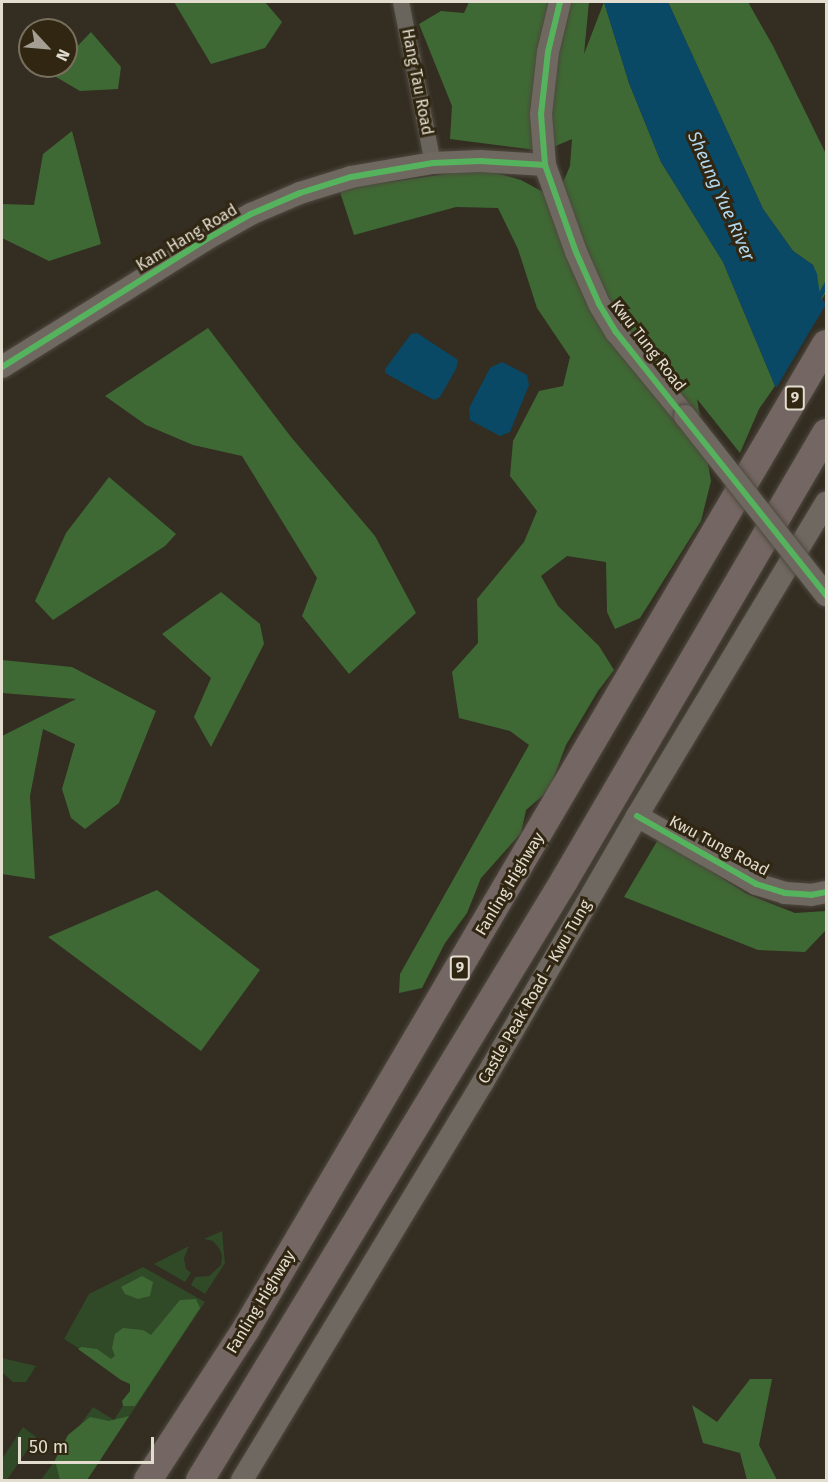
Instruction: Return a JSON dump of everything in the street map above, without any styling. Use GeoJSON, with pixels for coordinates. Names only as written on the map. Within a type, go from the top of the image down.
{"type":"FeatureCollection","features":[{"type":"Feature","properties":{"kind":"highway","name":"Fanling Highway"},"geometry":{"type":"LineString","coordinates":[[148,1480],[252,1319],[826,344]]}},
{"type":"Feature","properties":{"kind":"highway"},"geometry":{"type":"LineString","coordinates":[[200,1480],[564,881],[826,433]]}},
{"type":"Feature","properties":{"kind":"street","name":"Hang Tau Road"},"geometry":{"type":"LineString","coordinates":[[401,2],[433,162]]}},
{"type":"Feature","properties":{"kind":"street","name":"Kwu Tung Road"},"geometry":{"type":"LineString","coordinates":[[560,2],[548,52],[541,114],[545,165],[576,252],[598,304],[616,332],[826,595]]}},
{"type":"Feature","properties":{"kind":"street","name":"Kam Hang Road"},"geometry":{"type":"LineString","coordinates":[[2,367],[252,214],[300,193],[351,177],[433,162],[480,161],[545,165]]}},
{"type":"Feature","properties":{"kind":"street","name":"Castle Peak Road – Kwu Tung"},"geometry":{"type":"LineString","coordinates":[[242,1480],[483,1082],[637,816],[826,503]]}},
{"type":"Feature","properties":{"kind":"street","name":"Kwu Tung Road"},"geometry":{"type":"LineString","coordinates":[[637,816],[756,884],[784,894],[811,895],[826,892]]}},
{"type":"Feature","properties":{"kind":"green space"},"geometry":{"type":"Polygon","coordinates":[[[174,2],[265,2],[282,22],[265,48],[211,64],[174,2]]]}},
{"type":"Feature","properties":{"kind":"green space"},"geometry":{"type":"Polygon","coordinates":[[[469,2],[589,2],[584,54],[604,2],[629,83],[661,162],[723,262],[775,386],[759,409],[740,453],[697,399],[711,481],[701,521],[640,618],[615,629],[607,612],[606,562],[567,556],[541,576],[558,606],[599,646],[614,670],[598,691],[566,745],[549,790],[526,810],[521,833],[481,878],[467,913],[445,943],[422,988],[399,993],[400,974],[529,745],[510,731],[459,718],[452,672],[478,643],[477,599],[524,542],[537,511],[510,476],[513,441],[539,391],[563,386],[570,357],[537,308],[518,249],[498,208],[456,207],[354,235],[339,189],[482,169],[521,180],[556,199],[570,166],[572,139],[544,151],[450,139],[452,106],[419,24],[441,11],[464,13],[469,2]]]}},
{"type":"Feature","properties":{"kind":"green space"},"geometry":{"type":"Polygon","coordinates":[[[668,2],[748,2],[773,46],[826,154],[826,292],[821,301],[813,265],[793,251],[763,209],[668,2]]]}},
{"type":"Feature","properties":{"kind":"green space"},"geometry":{"type":"Polygon","coordinates":[[[91,32],[121,67],[118,89],[80,91],[58,78],[78,78],[78,46],[91,32]]]}},
{"type":"Feature","properties":{"kind":"green space"},"geometry":{"type":"Polygon","coordinates":[[[72,131],[101,244],[49,261],[2,238],[2,204],[34,205],[43,154],[72,131]]]}},
{"type":"Feature","properties":{"kind":"green space"},"geometry":{"type":"Polygon","coordinates":[[[208,328],[291,437],[375,536],[416,613],[349,674],[302,616],[317,578],[242,456],[193,445],[146,425],[105,396],[208,328]]]}},
{"type":"Feature","properties":{"kind":"green space"},"geometry":{"type":"Polygon","coordinates":[[[109,477],[176,534],[165,546],[53,620],[35,601],[66,533],[109,477]]]}},
{"type":"Feature","properties":{"kind":"green space"},"geometry":{"type":"Polygon","coordinates":[[[221,592],[260,624],[264,644],[211,747],[194,717],[211,678],[162,634],[221,592]]]}},
{"type":"Feature","properties":{"kind":"green space"},"geometry":{"type":"Polygon","coordinates":[[[2,660],[72,667],[156,711],[119,803],[85,829],[71,818],[62,789],[75,744],[43,729],[30,796],[35,879],[2,874],[2,736],[76,699],[2,693],[2,660]]]}},
{"type":"Feature","properties":{"kind":"green space"},"geometry":{"type":"Polygon","coordinates":[[[659,838],[747,894],[795,913],[826,911],[826,930],[805,952],[758,950],[624,897],[659,838]]]}},
{"type":"Feature","properties":{"kind":"green space"},"geometry":{"type":"Polygon","coordinates":[[[157,890],[260,970],[201,1051],[48,937],[157,890]]]}},
{"type":"Feature","properties":{"kind":"green space"},"geometry":{"type":"Polygon","coordinates":[[[222,1231],[225,1263],[205,1294],[191,1285],[195,1277],[209,1276],[221,1265],[222,1256],[219,1248],[213,1241],[204,1239],[222,1231]]]}},
{"type":"Feature","properties":{"kind":"green space"},"geometry":{"type":"Polygon","coordinates":[[[189,1246],[184,1258],[186,1269],[191,1273],[185,1282],[154,1264],[189,1246]]]}},
{"type":"Feature","properties":{"kind":"green space"},"geometry":{"type":"Polygon","coordinates":[[[143,1267],[205,1302],[87,1480],[41,1480],[93,1407],[114,1420],[136,1385],[64,1339],[89,1294],[143,1267]]]}},
{"type":"Feature","properties":{"kind":"green space"},"geometry":{"type":"Polygon","coordinates":[[[142,1276],[153,1282],[150,1296],[138,1299],[125,1294],[121,1287],[142,1276]]]}},
{"type":"Feature","properties":{"kind":"green space"},"geometry":{"type":"Polygon","coordinates":[[[196,1299],[200,1308],[135,1406],[123,1406],[122,1401],[130,1391],[130,1384],[78,1349],[81,1347],[97,1349],[111,1359],[115,1356],[112,1348],[115,1334],[123,1328],[143,1330],[151,1335],[180,1300],[196,1299]]]}},
{"type":"Feature","properties":{"kind":"green space"},"geometry":{"type":"Polygon","coordinates":[[[2,1358],[36,1366],[26,1382],[13,1382],[2,1372],[2,1358]]]}},
{"type":"Feature","properties":{"kind":"green space"},"geometry":{"type":"Polygon","coordinates":[[[750,1379],[772,1379],[759,1445],[777,1480],[747,1480],[740,1453],[703,1443],[692,1405],[717,1422],[750,1379]]]}},
{"type":"Feature","properties":{"kind":"green space"},"geometry":{"type":"Polygon","coordinates":[[[129,1416],[87,1480],[60,1480],[55,1460],[68,1435],[90,1417],[109,1421],[129,1416]]]}},
{"type":"Feature","properties":{"kind":"green space"},"geometry":{"type":"Polygon","coordinates":[[[23,1427],[36,1437],[7,1480],[2,1480],[2,1459],[23,1427]]]}},
{"type":"Feature","properties":{"kind":"water","name":"Sheung Yue River"},"geometry":{"type":"Polygon","coordinates":[[[604,2],[668,2],[763,209],[793,251],[813,265],[817,274],[820,296],[826,305],[826,437],[775,386],[723,262],[661,162],[629,83],[604,2]]]}},
{"type":"Feature","properties":{"kind":"water"},"geometry":{"type":"Polygon","coordinates":[[[417,333],[458,360],[456,369],[440,397],[434,400],[385,373],[385,369],[411,334],[417,333]]]}},
{"type":"Feature","properties":{"kind":"water"},"geometry":{"type":"Polygon","coordinates":[[[502,362],[527,375],[529,385],[510,432],[500,436],[470,420],[469,408],[490,368],[502,362]]]}},
{"type":"Feature","properties":{"kind":"pier"},"geometry":{"type":"Polygon","coordinates":[[[826,304],[826,440],[775,390],[826,304]]]}},
{"type":"Feature","properties":{"kind":"waterway"},"geometry":{"type":"LineString","coordinates":[[819,296],[826,284]]}},
{"type":"Feature","properties":{"kind":"cycle path"},"geometry":{"type":"LineString","coordinates":[[560,2],[548,52],[541,114],[545,165],[576,252],[599,304],[616,332],[826,595]]}},
{"type":"Feature","properties":{"kind":"cycle path"},"geometry":{"type":"LineString","coordinates":[[2,367],[205,240],[251,214],[300,193],[351,177],[433,163],[480,161],[545,165]]}},
{"type":"Feature","properties":{"kind":"cycle path"},"geometry":{"type":"LineString","coordinates":[[637,816],[756,884],[785,893],[811,895],[826,892]]}}]}
